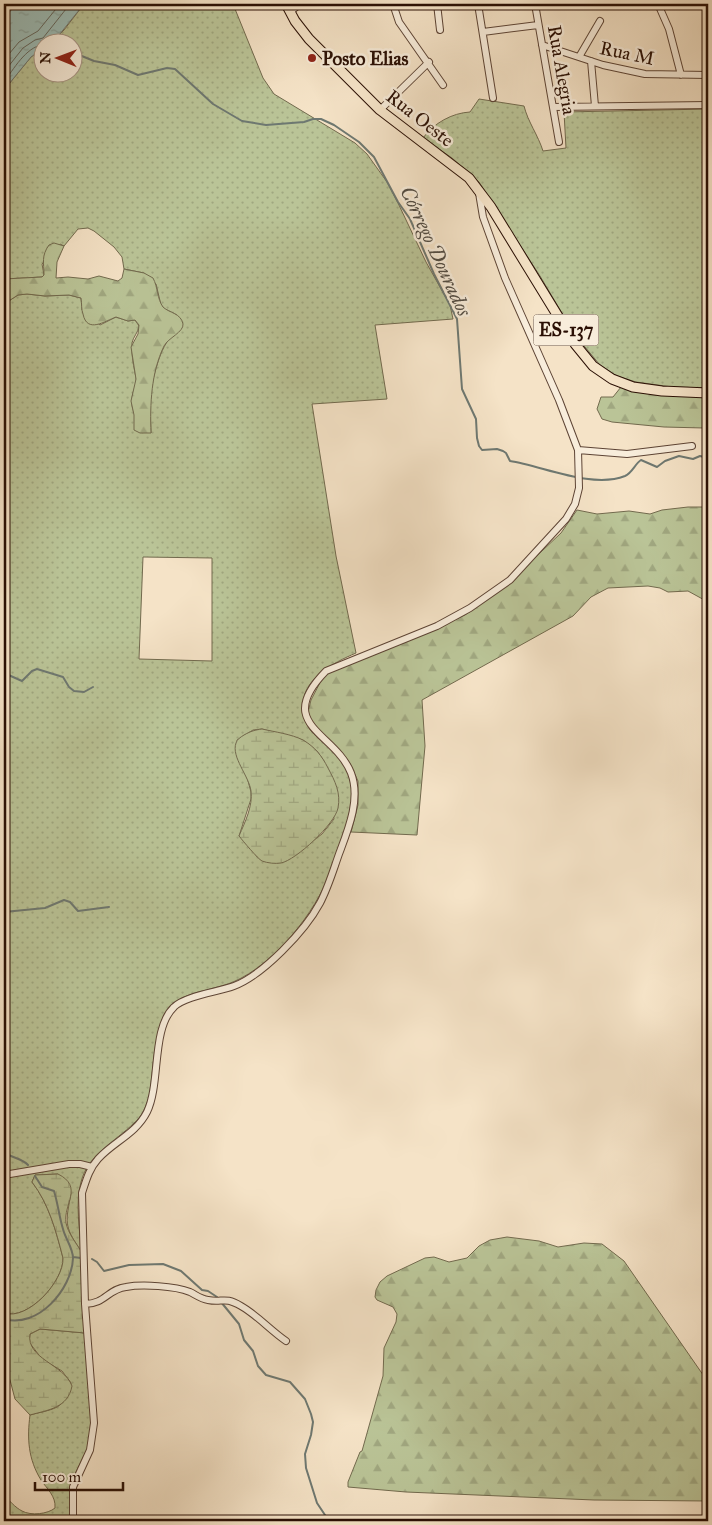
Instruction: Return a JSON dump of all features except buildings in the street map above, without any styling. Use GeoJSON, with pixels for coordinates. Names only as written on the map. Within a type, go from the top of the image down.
{"type":"FeatureCollection","features":[{"type":"Feature","properties":{"kind":"main road"},"geometry":{"type":"LineString","coordinates":[[704,4],[708,8]]}},
{"type":"Feature","properties":{"kind":"main road","name":"Rua Oeste"},"geometry":{"type":"LineString","coordinates":[[288,8],[309,39],[380,110],[460,170],[478,189]]}},
{"type":"Feature","properties":{"kind":"main road","name":"ES-137"},"geometry":{"type":"LineString","coordinates":[[478,189],[575,344],[594,366],[612,379],[633,387],[662,391],[708,393]]}},
{"type":"Feature","properties":{"kind":"street"},"geometry":{"type":"LineString","coordinates":[[288,8],[300,4]]}},
{"type":"Feature","properties":{"kind":"street"},"geometry":{"type":"LineString","coordinates":[[393,4],[399,22],[429,62],[443,85]]}},
{"type":"Feature","properties":{"kind":"street"},"geometry":{"type":"LineString","coordinates":[[437,4],[440,30]]}},
{"type":"Feature","properties":{"kind":"street"},"geometry":{"type":"LineString","coordinates":[[478,4],[493,98]]}},
{"type":"Feature","properties":{"kind":"street","name":"Rua Alegria"},"geometry":{"type":"LineString","coordinates":[[535,4],[559,142]]}},
{"type":"Feature","properties":{"kind":"street"},"geometry":{"type":"LineString","coordinates":[[658,4],[669,30],[681,75]]}},
{"type":"Feature","properties":{"kind":"street"},"geometry":{"type":"LineString","coordinates":[[579,57],[600,21]]}},
{"type":"Feature","properties":{"kind":"street"},"geometry":{"type":"LineString","coordinates":[[483,32],[538,25]]}},
{"type":"Feature","properties":{"kind":"street","name":"Rua M"},"geometry":{"type":"LineString","coordinates":[[542,45],[591,61],[645,74],[708,75]]}},
{"type":"Feature","properties":{"kind":"street"},"geometry":{"type":"LineString","coordinates":[[591,61],[595,106]]}},
{"type":"Feature","properties":{"kind":"street"},"geometry":{"type":"LineString","coordinates":[[380,110],[429,62]]}},
{"type":"Feature","properties":{"kind":"street"},"geometry":{"type":"LineString","coordinates":[[553,107],[708,105]]}},
{"type":"Feature","properties":{"kind":"street"},"geometry":{"type":"LineString","coordinates":[[73,1521],[74,1487],[90,1450],[94,1423],[85,1304],[82,1193],[86,1179],[99,1158],[132,1132],[147,1112],[155,1081],[162,1028],[166,1016],[174,1007],[184,1001],[219,992],[243,982],[258,973],[312,916],[326,890],[350,822],[354,804],[354,788],[352,774],[345,761],[314,730],[307,720],[305,709],[308,696],[316,681],[326,671],[436,626],[470,608],[510,580],[566,519],[574,504],[579,477],[578,450],[559,400],[491,242],[483,217],[478,189]]}},
{"type":"Feature","properties":{"kind":"street"},"geometry":{"type":"LineString","coordinates":[[578,450],[627,454],[692,446]]}},
{"type":"Feature","properties":{"kind":"street"},"geometry":{"type":"LineString","coordinates":[[4,1175],[69,1164],[92,1167]]}},
{"type":"Feature","properties":{"kind":"street"},"geometry":{"type":"LineString","coordinates":[[85,1304],[100,1302],[116,1290],[128,1286],[182,1290],[209,1300],[225,1299],[233,1302],[249,1311],[286,1341]]}},
{"type":"Feature","properties":{"kind":"green space"},"geometry":{"type":"Polygon","coordinates":[[[84,4],[233,4],[263,78],[274,94],[355,143],[367,154],[387,182],[426,262],[450,305],[453,319],[375,325],[387,399],[312,404],[336,556],[356,653],[328,667],[312,681],[303,699],[303,713],[308,726],[342,761],[350,775],[352,784],[352,806],[343,839],[324,887],[315,904],[292,936],[264,963],[249,974],[233,982],[196,992],[179,1000],[166,1012],[159,1030],[149,1097],[143,1111],[137,1121],[96,1156],[85,1172],[81,1182],[78,1207],[81,1251],[71,1235],[67,1223],[71,1193],[58,1174],[35,1175],[32,1182],[43,1199],[51,1218],[63,1258],[62,1267],[58,1277],[43,1297],[23,1311],[13,1314],[4,1313],[4,304],[18,295],[69,295],[81,298],[82,310],[100,325],[116,317],[128,321],[135,320],[139,326],[132,343],[136,384],[132,405],[133,411],[151,433],[150,397],[153,382],[157,364],[164,347],[173,335],[177,315],[161,305],[156,284],[144,273],[124,269],[122,257],[114,247],[88,228],[78,229],[64,246],[60,244],[42,264],[44,275],[42,277],[4,279],[4,90],[32,56],[32,82],[82,82],[82,32],[62,32],[84,4]],[[143,557],[139,659],[212,661],[212,558],[143,557]],[[262,729],[253,730],[237,740],[251,792],[251,799],[239,836],[254,851],[257,857],[286,861],[322,834],[334,819],[324,761],[317,751],[303,740],[262,729]]]}},
{"type":"Feature","properties":{"kind":"green space"},"geometry":{"type":"Polygon","coordinates":[[[479,99],[524,106],[543,151],[566,148],[564,112],[708,109],[708,147],[706,154],[708,180],[708,388],[672,387],[636,382],[617,376],[600,365],[575,335],[540,276],[479,182],[452,158],[423,138],[432,128],[444,120],[457,114],[470,112],[479,99]]]}},
{"type":"Feature","properties":{"kind":"green space"},"geometry":{"type":"Polygon","coordinates":[[[54,243],[64,246],[57,262],[56,278],[88,279],[99,276],[118,281],[122,278],[124,269],[144,273],[153,278],[163,307],[182,320],[183,327],[164,346],[156,367],[151,400],[151,433],[140,433],[134,430],[134,415],[131,401],[136,379],[131,347],[138,334],[139,325],[135,320],[128,321],[116,317],[92,325],[85,320],[82,312],[81,298],[69,295],[18,295],[4,304],[4,279],[42,277],[44,275],[45,253],[49,245],[54,243]]]}},
{"type":"Feature","properties":{"kind":"green space"},"geometry":{"type":"Polygon","coordinates":[[[621,387],[708,397],[708,437],[703,436],[704,428],[664,427],[612,422],[602,419],[597,409],[601,397],[613,397],[621,387]]]}},
{"type":"Feature","properties":{"kind":"green space"},"geometry":{"type":"Polygon","coordinates":[[[708,507],[708,602],[688,591],[668,592],[660,588],[648,586],[608,588],[591,597],[573,616],[422,700],[425,746],[417,835],[351,832],[358,805],[358,781],[349,762],[311,721],[308,712],[311,700],[324,675],[339,666],[417,637],[465,615],[506,585],[561,533],[577,510],[597,514],[629,511],[650,514],[662,510],[708,507]]]}},
{"type":"Feature","properties":{"kind":"green space"},"geometry":{"type":"Polygon","coordinates":[[[262,729],[283,733],[303,740],[318,752],[335,782],[339,797],[335,815],[323,832],[296,855],[279,863],[262,861],[239,836],[248,814],[251,791],[236,754],[236,743],[239,738],[246,734],[262,729]]]}},
{"type":"Feature","properties":{"kind":"green space"},"geometry":{"type":"Polygon","coordinates":[[[58,1174],[70,1184],[71,1196],[66,1223],[70,1234],[81,1251],[85,1333],[40,1329],[30,1334],[30,1343],[34,1350],[39,1356],[62,1372],[72,1386],[70,1393],[62,1404],[30,1415],[15,1399],[10,1380],[4,1368],[4,1313],[13,1314],[33,1305],[51,1288],[62,1267],[63,1258],[51,1218],[43,1199],[32,1182],[35,1175],[58,1174]]]}},
{"type":"Feature","properties":{"kind":"green space"},"geometry":{"type":"Polygon","coordinates":[[[507,1237],[539,1241],[558,1247],[584,1243],[602,1244],[624,1261],[708,1382],[708,1501],[594,1500],[406,1492],[348,1487],[348,1482],[362,1451],[383,1376],[384,1348],[396,1322],[397,1314],[393,1307],[377,1300],[375,1297],[380,1282],[387,1276],[425,1258],[434,1257],[449,1262],[467,1258],[479,1246],[490,1240],[507,1237]]]}},
{"type":"Feature","properties":{"kind":"green space"},"geometry":{"type":"Polygon","coordinates":[[[40,1329],[85,1333],[92,1425],[88,1448],[74,1476],[71,1487],[71,1521],[4,1521],[4,1494],[15,1506],[26,1513],[39,1514],[55,1508],[53,1496],[41,1480],[33,1464],[29,1440],[30,1415],[62,1404],[71,1383],[62,1371],[42,1359],[29,1342],[30,1334],[40,1329]]]}},
{"type":"Feature","properties":{"kind":"water"},"geometry":{"type":"Polygon","coordinates":[[[16,4],[84,4],[61,32],[32,32],[32,56],[4,90],[4,19],[16,4]]]}},
{"type":"Feature","properties":{"kind":"waterway","name":"Córrego Dourados"},"geometry":{"type":"LineString","coordinates":[[82,56],[94,61],[115,65],[138,75],[167,68],[175,69],[213,104],[242,121],[266,125],[321,119],[334,125],[359,142],[374,157],[398,202],[410,219],[434,274],[457,319],[462,389],[476,419],[477,438],[482,450],[497,449],[506,453],[510,461],[598,480],[625,476],[641,460],[657,467],[665,461],[679,456],[693,459],[700,456],[708,458]]}},
{"type":"Feature","properties":{"kind":"waterway"},"geometry":{"type":"LineString","coordinates":[[4,673],[22,681],[32,671],[37,669],[63,677],[74,691],[84,692],[93,687]]}},
{"type":"Feature","properties":{"kind":"waterway"},"geometry":{"type":"LineString","coordinates":[[4,912],[45,908],[64,900],[70,902],[78,911],[109,907]]}},
{"type":"Feature","properties":{"kind":"waterway"},"geometry":{"type":"LineString","coordinates":[[4,1152],[28,1165]]}},
{"type":"Feature","properties":{"kind":"waterway"},"geometry":{"type":"LineString","coordinates":[[4,1319],[17,1321],[41,1312],[60,1294],[71,1270],[73,1254],[60,1219],[54,1191],[42,1187],[35,1176]]}},
{"type":"Feature","properties":{"kind":"waterway"},"geometry":{"type":"LineString","coordinates":[[73,1257],[81,1258]]}},
{"type":"Feature","properties":{"kind":"waterway"},"geometry":{"type":"LineString","coordinates":[[92,1259],[104,1271],[129,1265],[163,1264],[181,1271],[202,1290],[208,1291],[217,1297]]}},
{"type":"Feature","properties":{"kind":"waterway"},"geometry":{"type":"LineString","coordinates":[[221,1302],[239,1324],[244,1340],[253,1351],[258,1366],[266,1375],[290,1382],[305,1399],[313,1422],[305,1454],[306,1468],[317,1503],[329,1521]]}},
{"type":"Feature","properties":{"kind":"place","name":"Posto Elias"},"geometry":{"type":"Point","coordinates":[312,58]}}]}
